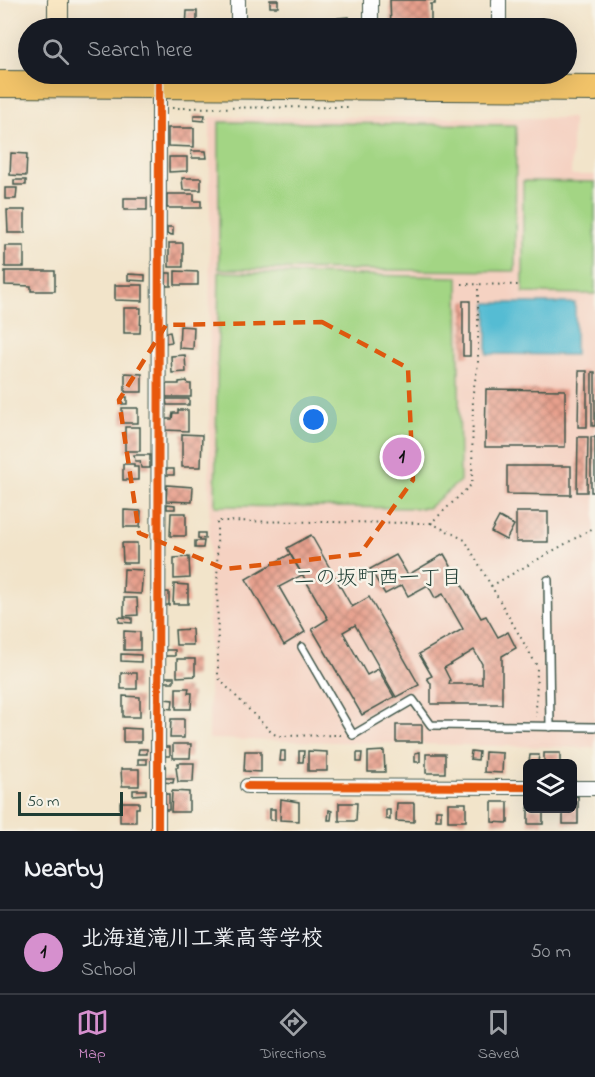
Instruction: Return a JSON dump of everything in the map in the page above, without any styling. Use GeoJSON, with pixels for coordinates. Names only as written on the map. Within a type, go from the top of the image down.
{"type":"FeatureCollection","features":[{"type":"Feature","properties":{"kind":"highway"},"geometry":{"type":"LineString","coordinates":[[0,84],[18,82]]}},
{"type":"Feature","properties":{"kind":"highway"},"geometry":{"type":"LineString","coordinates":[[547,84],[595,88]]}},
{"type":"Feature","properties":{"kind":"street"},"geometry":{"type":"LineString","coordinates":[[58,0],[58,18]]}},
{"type":"Feature","properties":{"kind":"street"},"geometry":{"type":"LineString","coordinates":[[238,0],[238,18]]}},
{"type":"Feature","properties":{"kind":"street"},"geometry":{"type":"LineString","coordinates":[[371,18],[372,0]]}},
{"type":"Feature","properties":{"kind":"street"},"geometry":{"type":"LineString","coordinates":[[499,0],[499,18]]}},
{"type":"Feature","properties":{"kind":"street"},"geometry":{"type":"LineString","coordinates":[[158,831],[159,84]]}},
{"type":"Feature","properties":{"kind":"street"},"geometry":{"type":"LineString","coordinates":[[247,786],[523,788]]}},
{"type":"Feature","properties":{"kind":"street"},"geometry":{"type":"LineString","coordinates":[[577,788],[595,788]]}},
{"type":"Feature","properties":{"kind":"lane"},"geometry":{"type":"LineString","coordinates":[[548,580],[550,727]]}},
{"type":"Feature","properties":{"kind":"lane"},"geometry":{"type":"LineString","coordinates":[[302,647],[353,735],[413,700],[431,725],[595,727]]}},
{"type":"Feature","properties":{"kind":"path"},"geometry":{"type":"LineString","coordinates":[[462,284],[520,285]]}},
{"type":"Feature","properties":{"kind":"path"},"geometry":{"type":"LineString","coordinates":[[431,523],[472,484],[473,392],[478,364],[477,284]]}},
{"type":"Feature","properties":{"kind":"path"},"geometry":{"type":"LineString","coordinates":[[353,735],[278,736],[272,733],[220,680],[218,675],[217,521],[431,523],[465,540],[537,666],[536,726]]}},
{"type":"Feature","properties":{"kind":"path"},"geometry":{"type":"LineString","coordinates":[[491,586],[595,527]]}},
{"type":"Feature","properties":{"kind":"highlighted area"},"geometry":{"type":"Polygon","coordinates":[[[322,322],[408,368],[413,480],[360,554],[225,569],[139,533],[119,400],[166,325],[322,322]]]}},
{"type":"Feature","properties":{"kind":"shaded area"},"geometry":{"type":"Polygon","coordinates":[[[210,117],[573,118],[571,175],[595,175],[595,748],[209,739],[210,117]]]}},
{"type":"Feature","properties":{"kind":"green space"},"geometry":{"type":"Polygon","coordinates":[[[219,122],[516,125],[515,271],[219,269],[219,122]]]}},
{"type":"Feature","properties":{"kind":"green space"},"geometry":{"type":"Polygon","coordinates":[[[523,181],[595,182],[595,294],[523,293],[523,181]]]}},
{"type":"Feature","properties":{"kind":"green space"},"geometry":{"type":"Polygon","coordinates":[[[219,272],[458,277],[460,481],[428,508],[215,506],[219,272]]]}},
{"type":"Feature","properties":{"kind":"water"},"geometry":{"type":"Polygon","coordinates":[[[487,303],[575,303],[575,355],[487,354],[487,303]]]}},
{"type":"Feature","properties":{"kind":"building"},"geometry":{"type":"Polygon","coordinates":[[[270,0],[278,0],[278,7],[270,7],[270,0]]]}},
{"type":"Feature","properties":{"kind":"building"},"geometry":{"type":"Polygon","coordinates":[[[390,0],[435,0],[435,4],[431,4],[431,18],[391,18],[390,0]]]}},
{"type":"Feature","properties":{"kind":"building"},"geometry":{"type":"Polygon","coordinates":[[[187,11],[197,11],[197,18],[187,18],[187,11]]]}},
{"type":"Feature","properties":{"kind":"building"},"geometry":{"type":"Polygon","coordinates":[[[194,115],[205,115],[204,121],[194,120],[194,115]]]}},
{"type":"Feature","properties":{"kind":"building"},"geometry":{"type":"Polygon","coordinates":[[[168,128],[194,128],[194,147],[168,146],[168,128]]]}},
{"type":"Feature","properties":{"kind":"building"},"geometry":{"type":"Polygon","coordinates":[[[191,151],[206,151],[207,158],[192,158],[191,151]]]}},
{"type":"Feature","properties":{"kind":"building"},"geometry":{"type":"Polygon","coordinates":[[[11,153],[27,154],[26,176],[10,175],[11,153]]]}},
{"type":"Feature","properties":{"kind":"building"},"geometry":{"type":"Polygon","coordinates":[[[169,157],[187,157],[187,171],[169,172],[169,157]]]}},
{"type":"Feature","properties":{"kind":"building"},"geometry":{"type":"Polygon","coordinates":[[[182,178],[201,178],[201,190],[183,190],[182,178]]]}},
{"type":"Feature","properties":{"kind":"building"},"geometry":{"type":"Polygon","coordinates":[[[14,180],[26,180],[26,185],[14,185],[14,180]]]}},
{"type":"Feature","properties":{"kind":"building"},"geometry":{"type":"Polygon","coordinates":[[[5,188],[17,188],[16,199],[5,199],[5,188]]]}},
{"type":"Feature","properties":{"kind":"building"},"geometry":{"type":"Polygon","coordinates":[[[167,194],[194,194],[194,201],[201,201],[201,208],[167,208],[167,194]]]}},
{"type":"Feature","properties":{"kind":"building"},"geometry":{"type":"Polygon","coordinates":[[[124,198],[147,198],[147,210],[124,210],[124,198]]]}},
{"type":"Feature","properties":{"kind":"building"},"geometry":{"type":"Polygon","coordinates":[[[7,210],[25,210],[25,233],[8,233],[7,210]]]}},
{"type":"Feature","properties":{"kind":"building"},"geometry":{"type":"Polygon","coordinates":[[[167,227],[173,227],[173,235],[167,234],[167,227]]]}},
{"type":"Feature","properties":{"kind":"building"},"geometry":{"type":"Polygon","coordinates":[[[169,243],[183,243],[183,267],[169,267],[169,243]]]}},
{"type":"Feature","properties":{"kind":"building"},"geometry":{"type":"Polygon","coordinates":[[[5,246],[24,246],[24,267],[5,267],[5,246]]]}},
{"type":"Feature","properties":{"kind":"building"},"geometry":{"type":"Polygon","coordinates":[[[5,271],[55,271],[55,291],[31,291],[31,286],[5,285],[5,271]]]}},
{"type":"Feature","properties":{"kind":"building"},"geometry":{"type":"Polygon","coordinates":[[[175,271],[198,272],[198,285],[175,285],[175,271]]]}},
{"type":"Feature","properties":{"kind":"building"},"geometry":{"type":"Polygon","coordinates":[[[166,273],[171,273],[171,286],[166,286],[166,273]]]}},
{"type":"Feature","properties":{"kind":"building"},"geometry":{"type":"Polygon","coordinates":[[[128,274],[145,275],[145,281],[128,280],[128,274]]]}},
{"type":"Feature","properties":{"kind":"building"},"geometry":{"type":"Polygon","coordinates":[[[115,285],[143,285],[143,301],[115,300],[115,285]]]}},
{"type":"Feature","properties":{"kind":"building"},"geometry":{"type":"Polygon","coordinates":[[[463,301],[470,301],[470,356],[463,356],[463,301]]]}},
{"type":"Feature","properties":{"kind":"building"},"geometry":{"type":"Polygon","coordinates":[[[124,308],[141,308],[140,333],[124,333],[124,308]]]}},
{"type":"Feature","properties":{"kind":"building"},"geometry":{"type":"Polygon","coordinates":[[[180,326],[194,327],[193,349],[179,348],[180,326]]]}},
{"type":"Feature","properties":{"kind":"building"},"geometry":{"type":"Polygon","coordinates":[[[170,332],[172,342],[166,343],[164,333],[170,332]]]}},
{"type":"Feature","properties":{"kind":"building"},"geometry":{"type":"Polygon","coordinates":[[[185,355],[186,372],[172,373],[171,356],[185,355]]]}},
{"type":"Feature","properties":{"kind":"building"},"geometry":{"type":"Polygon","coordinates":[[[579,371],[587,371],[587,427],[578,427],[579,371]]]}},
{"type":"Feature","properties":{"kind":"building"},"geometry":{"type":"Polygon","coordinates":[[[592,372],[595,372],[595,426],[592,426],[592,372]]]}},
{"type":"Feature","properties":{"kind":"building"},"geometry":{"type":"Polygon","coordinates":[[[125,373],[142,374],[142,392],[125,392],[125,373]]]}},
{"type":"Feature","properties":{"kind":"building"},"geometry":{"type":"Polygon","coordinates":[[[187,381],[191,384],[191,397],[166,397],[166,384],[179,384],[179,382],[187,381]]]}},
{"type":"Feature","properties":{"kind":"building"},"geometry":{"type":"Polygon","coordinates":[[[486,389],[565,390],[565,447],[485,447],[486,389]]]}},
{"type":"Feature","properties":{"kind":"building"},"geometry":{"type":"Polygon","coordinates":[[[122,397],[127,397],[127,404],[122,404],[122,397]]]}},
{"type":"Feature","properties":{"kind":"building"},"geometry":{"type":"Polygon","coordinates":[[[166,399],[189,399],[189,405],[167,405],[166,399]]]}},
{"type":"Feature","properties":{"kind":"building"},"geometry":{"type":"Polygon","coordinates":[[[122,408],[138,408],[138,423],[122,423],[122,408]]]}},
{"type":"Feature","properties":{"kind":"building"},"geometry":{"type":"Polygon","coordinates":[[[178,410],[188,410],[188,431],[165,430],[165,419],[172,419],[173,413],[178,413],[178,410]]]}},
{"type":"Feature","properties":{"kind":"building"},"geometry":{"type":"Polygon","coordinates":[[[125,427],[140,427],[140,451],[125,451],[125,427]]]}},
{"type":"Feature","properties":{"kind":"building"},"geometry":{"type":"Polygon","coordinates":[[[182,434],[202,435],[201,467],[182,467],[182,434]]]}},
{"type":"Feature","properties":{"kind":"building"},"geometry":{"type":"Polygon","coordinates":[[[578,437],[588,437],[587,492],[577,492],[578,437]]]}},
{"type":"Feature","properties":{"kind":"building"},"geometry":{"type":"Polygon","coordinates":[[[591,437],[595,437],[595,492],[591,492],[591,437]]]}},
{"type":"Feature","properties":{"kind":"building"},"geometry":{"type":"Polygon","coordinates":[[[134,455],[150,455],[150,468],[141,468],[140,461],[135,461],[134,455]]]}},
{"type":"Feature","properties":{"kind":"building"},"geometry":{"type":"Polygon","coordinates":[[[123,464],[134,464],[134,467],[138,467],[138,480],[123,480],[123,464]]]}},
{"type":"Feature","properties":{"kind":"building"},"geometry":{"type":"Polygon","coordinates":[[[507,466],[571,466],[571,495],[507,494],[507,466]]]}},
{"type":"Feature","properties":{"kind":"building"},"geometry":{"type":"Polygon","coordinates":[[[166,469],[174,469],[174,475],[166,475],[166,469]]]}},
{"type":"Feature","properties":{"kind":"building"},"geometry":{"type":"Polygon","coordinates":[[[167,485],[193,487],[192,502],[166,501],[167,485]]]}},
{"type":"Feature","properties":{"kind":"building"},"geometry":{"type":"Polygon","coordinates":[[[167,504],[175,505],[175,509],[167,509],[167,504]]]}},
{"type":"Feature","properties":{"kind":"building"},"geometry":{"type":"Polygon","coordinates":[[[124,510],[141,511],[140,527],[124,527],[124,510]]]}},
{"type":"Feature","properties":{"kind":"building"},"geometry":{"type":"Polygon","coordinates":[[[516,512],[548,512],[548,542],[516,542],[516,512]]]}},
{"type":"Feature","properties":{"kind":"building"},"geometry":{"type":"Polygon","coordinates":[[[171,513],[186,513],[186,536],[170,536],[171,513]]]}},
{"type":"Feature","properties":{"kind":"building"},"geometry":{"type":"Polygon","coordinates":[[[499,517],[514,525],[506,540],[491,532],[499,517]]]}},
{"type":"Feature","properties":{"kind":"building"},"geometry":{"type":"Polygon","coordinates":[[[198,533],[205,533],[205,539],[198,538],[198,533]]]}},
{"type":"Feature","properties":{"kind":"building"},"geometry":{"type":"Polygon","coordinates":[[[311,535],[352,607],[369,597],[419,685],[396,697],[355,625],[343,632],[367,675],[378,669],[394,697],[362,715],[312,629],[328,619],[287,548],[311,535]]]}},
{"type":"Feature","properties":{"kind":"building"},"geometry":{"type":"Polygon","coordinates":[[[195,541],[204,541],[203,548],[195,548],[195,541]]]}},
{"type":"Feature","properties":{"kind":"building"},"geometry":{"type":"Polygon","coordinates":[[[122,543],[137,543],[137,563],[123,563],[122,543]]]}},
{"type":"Feature","properties":{"kind":"building"},"geometry":{"type":"Polygon","coordinates":[[[290,554],[302,575],[279,587],[305,632],[284,645],[246,579],[290,554]]]}},
{"type":"Feature","properties":{"kind":"building"},"geometry":{"type":"Polygon","coordinates":[[[444,554],[481,618],[486,616],[498,637],[508,632],[516,648],[502,656],[502,704],[431,704],[431,684],[427,678],[432,676],[419,654],[463,629],[443,594],[435,598],[428,585],[408,596],[402,585],[385,594],[370,569],[396,555],[408,575],[444,554]],[[474,650],[444,668],[450,680],[449,684],[482,684],[482,664],[474,650]]]}},
{"type":"Feature","properties":{"kind":"building"},"geometry":{"type":"Polygon","coordinates":[[[189,557],[190,578],[174,579],[174,558],[189,557]]]}},
{"type":"Feature","properties":{"kind":"building"},"geometry":{"type":"Polygon","coordinates":[[[124,569],[143,570],[141,594],[123,593],[124,569]]]}},
{"type":"Feature","properties":{"kind":"building"},"geometry":{"type":"Polygon","coordinates":[[[174,584],[188,585],[188,604],[173,604],[174,584]]]}},
{"type":"Feature","properties":{"kind":"building"},"geometry":{"type":"Polygon","coordinates":[[[164,592],[169,592],[169,605],[164,605],[164,592]]]}},
{"type":"Feature","properties":{"kind":"building"},"geometry":{"type":"Polygon","coordinates":[[[124,598],[137,598],[138,615],[124,616],[124,598]]]}},
{"type":"Feature","properties":{"kind":"building"},"geometry":{"type":"Polygon","coordinates":[[[119,617],[132,618],[132,623],[119,622],[119,617]]]}},
{"type":"Feature","properties":{"kind":"building"},"geometry":{"type":"Polygon","coordinates":[[[192,629],[193,645],[176,645],[175,630],[192,629]]]}},
{"type":"Feature","properties":{"kind":"building"},"geometry":{"type":"Polygon","coordinates":[[[124,631],[140,632],[140,650],[124,650],[124,631]]]}},
{"type":"Feature","properties":{"kind":"building"},"geometry":{"type":"Polygon","coordinates":[[[165,650],[175,650],[175,656],[165,656],[165,650]]]}},
{"type":"Feature","properties":{"kind":"building"},"geometry":{"type":"Polygon","coordinates":[[[121,654],[141,655],[141,662],[121,661],[121,654]]]}},
{"type":"Feature","properties":{"kind":"building"},"geometry":{"type":"Polygon","coordinates":[[[177,659],[195,659],[195,676],[177,677],[177,659]]]}},
{"type":"Feature","properties":{"kind":"building"},"geometry":{"type":"Polygon","coordinates":[[[121,673],[137,673],[137,689],[121,689],[121,673]]]}},
{"type":"Feature","properties":{"kind":"building"},"geometry":{"type":"Polygon","coordinates":[[[164,677],[174,677],[174,682],[164,682],[164,677]]]}},
{"type":"Feature","properties":{"kind":"building"},"geometry":{"type":"Polygon","coordinates":[[[176,688],[189,688],[188,693],[192,693],[191,709],[176,709],[176,688]]]}},
{"type":"Feature","properties":{"kind":"building"},"geometry":{"type":"Polygon","coordinates":[[[123,696],[140,697],[140,717],[123,717],[123,696]]]}},
{"type":"Feature","properties":{"kind":"building"},"geometry":{"type":"Polygon","coordinates":[[[164,699],[173,700],[172,709],[163,708],[164,699]]]}},
{"type":"Feature","properties":{"kind":"building"},"geometry":{"type":"Polygon","coordinates":[[[171,719],[184,719],[184,738],[170,738],[171,719]]]}},
{"type":"Feature","properties":{"kind":"building"},"geometry":{"type":"Polygon","coordinates":[[[396,725],[422,725],[422,742],[396,742],[396,725]]]}},
{"type":"Feature","properties":{"kind":"building"},"geometry":{"type":"Polygon","coordinates":[[[123,728],[141,729],[141,742],[123,742],[123,728]]]}},
{"type":"Feature","properties":{"kind":"building"},"geometry":{"type":"Polygon","coordinates":[[[173,744],[191,744],[190,758],[173,758],[173,744]]]}},
{"type":"Feature","properties":{"kind":"building"},"geometry":{"type":"Polygon","coordinates":[[[165,747],[170,747],[170,756],[165,756],[165,747]]]}},
{"type":"Feature","properties":{"kind":"building"},"geometry":{"type":"Polygon","coordinates":[[[139,749],[147,749],[147,754],[138,754],[139,749]]]}},
{"type":"Feature","properties":{"kind":"building"},"geometry":{"type":"Polygon","coordinates":[[[245,751],[261,751],[261,772],[244,771],[245,751]]]}},
{"type":"Feature","properties":{"kind":"building"},"geometry":{"type":"Polygon","coordinates":[[[281,751],[285,751],[285,761],[280,761],[281,751]]]}},
{"type":"Feature","properties":{"kind":"building"},"geometry":{"type":"Polygon","coordinates":[[[299,751],[304,751],[303,762],[299,762],[299,751]]]}},
{"type":"Feature","properties":{"kind":"building"},"geometry":{"type":"Polygon","coordinates":[[[308,751],[327,752],[327,771],[308,771],[308,751]]]}},
{"type":"Feature","properties":{"kind":"building"},"geometry":{"type":"Polygon","coordinates":[[[384,751],[385,772],[368,772],[368,752],[384,751]]]}},
{"type":"Feature","properties":{"kind":"building"},"geometry":{"type":"Polygon","coordinates":[[[471,751],[479,752],[478,760],[470,759],[471,751]]]}},
{"type":"Feature","properties":{"kind":"building"},"geometry":{"type":"Polygon","coordinates":[[[420,752],[420,762],[415,762],[415,753],[420,752]]]}},
{"type":"Feature","properties":{"kind":"building"},"geometry":{"type":"Polygon","coordinates":[[[485,752],[503,753],[502,773],[484,772],[485,752]]]}},
{"type":"Feature","properties":{"kind":"building"},"geometry":{"type":"Polygon","coordinates":[[[357,753],[362,753],[361,762],[357,762],[357,753]]]}},
{"type":"Feature","properties":{"kind":"building"},"geometry":{"type":"Polygon","coordinates":[[[544,753],[560,753],[560,759],[544,759],[544,753]]]}},
{"type":"Feature","properties":{"kind":"building"},"geometry":{"type":"Polygon","coordinates":[[[426,754],[445,754],[445,773],[426,773],[426,754]]]}},
{"type":"Feature","properties":{"kind":"building"},"geometry":{"type":"Polygon","coordinates":[[[530,755],[539,755],[538,759],[529,759],[530,755]]]}},
{"type":"Feature","properties":{"kind":"building"},"geometry":{"type":"Polygon","coordinates":[[[138,759],[147,759],[147,764],[138,764],[138,759]]]}},
{"type":"Feature","properties":{"kind":"building"},"geometry":{"type":"Polygon","coordinates":[[[178,763],[194,763],[193,782],[178,782],[176,767],[178,763]]]}},
{"type":"Feature","properties":{"kind":"building"},"geometry":{"type":"Polygon","coordinates":[[[121,769],[139,769],[139,786],[122,786],[121,769]]]}},
{"type":"Feature","properties":{"kind":"building"},"geometry":{"type":"Polygon","coordinates":[[[163,778],[174,778],[173,783],[163,782],[163,778]]]}},
{"type":"Feature","properties":{"kind":"building"},"geometry":{"type":"Polygon","coordinates":[[[133,790],[146,790],[146,794],[133,795],[133,790]]]}},
{"type":"Feature","properties":{"kind":"building"},"geometry":{"type":"Polygon","coordinates":[[[172,791],[189,792],[189,812],[171,812],[172,791]]]}},
{"type":"Feature","properties":{"kind":"building"},"geometry":{"type":"Polygon","coordinates":[[[163,794],[169,794],[169,810],[164,810],[163,794]]]}},
{"type":"Feature","properties":{"kind":"building"},"geometry":{"type":"Polygon","coordinates":[[[577,796],[578,824],[563,824],[563,813],[577,813],[577,796]]]}},
{"type":"Feature","properties":{"kind":"building"},"geometry":{"type":"Polygon","coordinates":[[[281,799],[299,802],[299,821],[280,820],[281,799]]]}},
{"type":"Feature","properties":{"kind":"building"},"geometry":{"type":"Polygon","coordinates":[[[120,802],[139,802],[139,808],[136,808],[136,822],[120,822],[120,802]]]}},
{"type":"Feature","properties":{"kind":"building"},"geometry":{"type":"Polygon","coordinates":[[[492,802],[508,802],[508,823],[492,822],[492,802]]]}},
{"type":"Feature","properties":{"kind":"building"},"geometry":{"type":"Polygon","coordinates":[[[339,803],[357,803],[356,821],[339,821],[339,803]]]}},
{"type":"Feature","properties":{"kind":"building"},"geometry":{"type":"Polygon","coordinates":[[[397,803],[414,803],[414,822],[396,821],[397,803]]]}},
{"type":"Feature","properties":{"kind":"building"},"geometry":{"type":"Polygon","coordinates":[[[448,803],[466,803],[466,821],[448,821],[448,803]]]}},
{"type":"Feature","properties":{"kind":"building"},"geometry":{"type":"Polygon","coordinates":[[[270,809],[275,809],[275,820],[270,820],[270,809]]]}},
{"type":"Feature","properties":{"kind":"building"},"geometry":{"type":"Polygon","coordinates":[[[329,810],[332,811],[331,820],[328,820],[329,810]]]}},
{"type":"Feature","properties":{"kind":"building"},"geometry":{"type":"Polygon","coordinates":[[[386,810],[390,810],[390,820],[386,819],[386,810]]]}},
{"type":"Feature","properties":{"kind":"building"},"geometry":{"type":"Polygon","coordinates":[[[436,810],[441,810],[441,820],[436,820],[436,810]]]}},
{"type":"Feature","properties":{"kind":"building"},"geometry":{"type":"Polygon","coordinates":[[[528,813],[543,813],[543,824],[528,824],[528,813]]]}},
{"type":"Feature","properties":{"kind":"cycle path"},"geometry":{"type":"LineString","coordinates":[[158,831],[159,84]]}},
{"type":"Feature","properties":{"kind":"cycle path"},"geometry":{"type":"LineString","coordinates":[[247,786],[523,787]]}},
{"type":"Feature","properties":{"kind":"place","name":"北海道滝川工業高等学校"},"geometry":{"type":"Point","coordinates":[402,457]}},
{"type":"Feature","properties":{"kind":"district","name":"二の坂町西一丁目"},"geometry":{"type":"Point","coordinates":[378,579]}}]}
